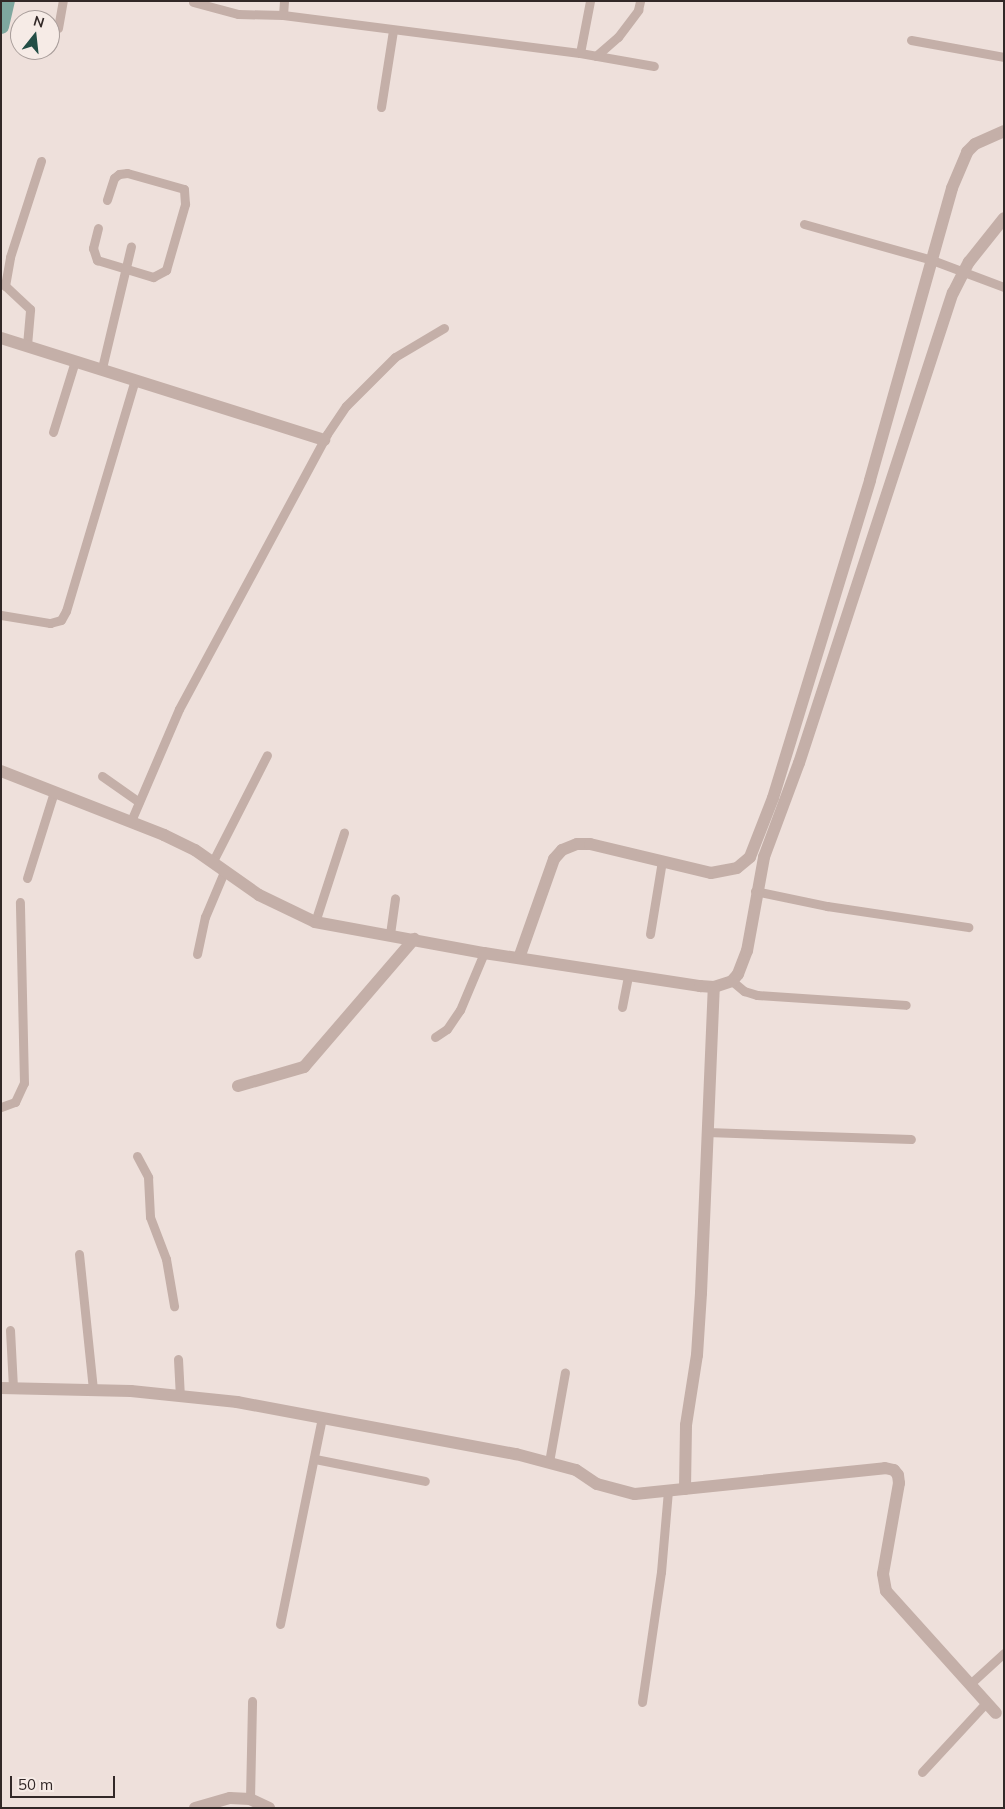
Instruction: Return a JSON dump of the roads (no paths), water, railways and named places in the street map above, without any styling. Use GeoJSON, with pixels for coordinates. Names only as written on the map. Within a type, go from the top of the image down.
{"type":"FeatureCollection","features":[{"type":"Feature","properties":{"kind":"street"},"geometry":{"type":"LineString","coordinates":[[519,958],[554,859],[562,850],[577,844],[590,844],[710,874],[722,873],[737,868],[750,857],[779,779],[870,480],[952,188],[967,152],[975,144],[1004,131]]}},
{"type":"Feature","properties":{"kind":"street"},"geometry":{"type":"LineString","coordinates":[[1,771],[132,821],[194,850],[259,895],[315,922],[339,929],[390,934],[484,953],[714,987],[732,981],[738,974],[747,951],[755,891],[764,857],[799,763],[953,293],[963,272],[1004,218]]}},
{"type":"Feature","properties":{"kind":"street"},"geometry":{"type":"LineString","coordinates":[[1,338],[102,368],[324,440]]}},
{"type":"Feature","properties":{"kind":"street"},"geometry":{"type":"LineString","coordinates":[[238,1086],[304,1067],[414,939]]}},
{"type":"Feature","properties":{"kind":"street"},"geometry":{"type":"LineString","coordinates":[[685,1489],[686,1425],[697,1355],[701,1292],[714,987]]}},
{"type":"Feature","properties":{"kind":"street"},"geometry":{"type":"LineString","coordinates":[[7,1388],[180,1395],[322,1417],[549,1462],[576,1470],[597,1484],[617,1491],[635,1494],[885,1468],[894,1470],[898,1475],[899,1483],[883,1574],[886,1591],[996,1713]]}},
{"type":"Feature","properties":{"kind":"street"},"geometry":{"type":"LineString","coordinates":[[196,1808],[230,1798],[250,1800],[270,1808]]}},
{"type":"Feature","properties":{"kind":"lane"},"geometry":{"type":"LineString","coordinates":[[60,17],[63,1]]}},
{"type":"Feature","properties":{"kind":"lane"},"geometry":{"type":"LineString","coordinates":[[283,15],[284,1]]}},
{"type":"Feature","properties":{"kind":"lane"},"geometry":{"type":"LineString","coordinates":[[580,53],[590,1]]}},
{"type":"Feature","properties":{"kind":"lane"},"geometry":{"type":"LineString","coordinates":[[596,56],[618,37],[638,10],[640,1]]}},
{"type":"Feature","properties":{"kind":"lane"},"geometry":{"type":"LineString","coordinates":[[193,2],[238,14],[283,15],[580,53],[654,66]]}},
{"type":"Feature","properties":{"kind":"lane"},"geometry":{"type":"LineString","coordinates":[[381,107],[394,30]]}},
{"type":"Feature","properties":{"kind":"lane"},"geometry":{"type":"LineString","coordinates":[[911,40],[1004,57]]}},
{"type":"Feature","properties":{"kind":"lane"},"geometry":{"type":"LineString","coordinates":[[27,345],[30,309],[5,286],[10,257],[41,161]]}},
{"type":"Feature","properties":{"kind":"lane"},"geometry":{"type":"LineString","coordinates":[[98,228],[93,248],[96,260],[153,277],[166,270],[186,194],[184,189],[127,173],[114,178],[107,200]]}},
{"type":"Feature","properties":{"kind":"lane"},"geometry":{"type":"LineString","coordinates":[[804,224],[932,260],[1004,287]]}},
{"type":"Feature","properties":{"kind":"lane"},"geometry":{"type":"LineString","coordinates":[[102,368],[131,246]]}},
{"type":"Feature","properties":{"kind":"lane"},"geometry":{"type":"LineString","coordinates":[[132,821],[179,709],[324,440],[346,406],[395,357],[444,328]]}},
{"type":"Feature","properties":{"kind":"lane"},"geometry":{"type":"LineString","coordinates":[[53,432],[75,361]]}},
{"type":"Feature","properties":{"kind":"lane"},"geometry":{"type":"LineString","coordinates":[[1,615],[50,623],[61,620],[66,611],[135,379]]}},
{"type":"Feature","properties":{"kind":"lane"},"geometry":{"type":"LineString","coordinates":[[212,863],[267,755]]}},
{"type":"Feature","properties":{"kind":"lane"},"geometry":{"type":"LineString","coordinates":[[102,776],[139,802]]}},
{"type":"Feature","properties":{"kind":"lane"},"geometry":{"type":"LineString","coordinates":[[27,878],[54,792]]}},
{"type":"Feature","properties":{"kind":"lane"},"geometry":{"type":"LineString","coordinates":[[315,922],[344,833]]}},
{"type":"Feature","properties":{"kind":"lane"},"geometry":{"type":"LineString","coordinates":[[650,934],[662,861]]}},
{"type":"Feature","properties":{"kind":"lane"},"geometry":{"type":"LineString","coordinates":[[197,954],[205,917],[224,872]]}},
{"type":"Feature","properties":{"kind":"lane"},"geometry":{"type":"LineString","coordinates":[[755,891],[827,906],[968,927]]}},
{"type":"Feature","properties":{"kind":"lane"},"geometry":{"type":"LineString","coordinates":[[390,934],[395,898]]}},
{"type":"Feature","properties":{"kind":"lane"},"geometry":{"type":"LineString","coordinates":[[1,1107],[16,1102],[24,1083],[20,902]]}},
{"type":"Feature","properties":{"kind":"lane"},"geometry":{"type":"LineString","coordinates":[[435,1037],[447,1028],[460,1010],[484,953]]}},
{"type":"Feature","properties":{"kind":"lane"},"geometry":{"type":"LineString","coordinates":[[622,1007],[628,975]]}},
{"type":"Feature","properties":{"kind":"lane"},"geometry":{"type":"LineString","coordinates":[[732,981],[744,991],[757,995],[906,1005]]}},
{"type":"Feature","properties":{"kind":"lane"},"geometry":{"type":"LineString","coordinates":[[707,1132],[912,1139]]}},
{"type":"Feature","properties":{"kind":"lane"},"geometry":{"type":"LineString","coordinates":[[137,1156],[148,1177],[150,1217],[166,1259],[174,1306]]}},
{"type":"Feature","properties":{"kind":"lane"},"geometry":{"type":"LineString","coordinates":[[79,1254],[93,1390]]}},
{"type":"Feature","properties":{"kind":"lane"},"geometry":{"type":"LineString","coordinates":[[7,1388],[10,1330]]}},
{"type":"Feature","properties":{"kind":"lane"},"geometry":{"type":"LineString","coordinates":[[178,1359],[180,1395]]}},
{"type":"Feature","properties":{"kind":"lane"},"geometry":{"type":"LineString","coordinates":[[549,1462],[565,1372]]}},
{"type":"Feature","properties":{"kind":"lane"},"geometry":{"type":"LineString","coordinates":[[280,1624],[316,1459],[322,1417]]}},
{"type":"Feature","properties":{"kind":"lane"},"geometry":{"type":"LineString","coordinates":[[316,1459],[425,1481]]}},
{"type":"Feature","properties":{"kind":"lane"},"geometry":{"type":"LineString","coordinates":[[642,1702],[660,1572],[668,1490]]}},
{"type":"Feature","properties":{"kind":"lane"},"geometry":{"type":"LineString","coordinates":[[970,1684],[1004,1653]]}},
{"type":"Feature","properties":{"kind":"lane"},"geometry":{"type":"LineString","coordinates":[[250,1800],[252,1701]]}},
{"type":"Feature","properties":{"kind":"lane"},"geometry":{"type":"LineString","coordinates":[[922,1772],[986,1702]]}},
{"type":"Feature","properties":{"kind":"waterway"},"geometry":{"type":"LineString","coordinates":[[1,26],[7,1]]}}]}
